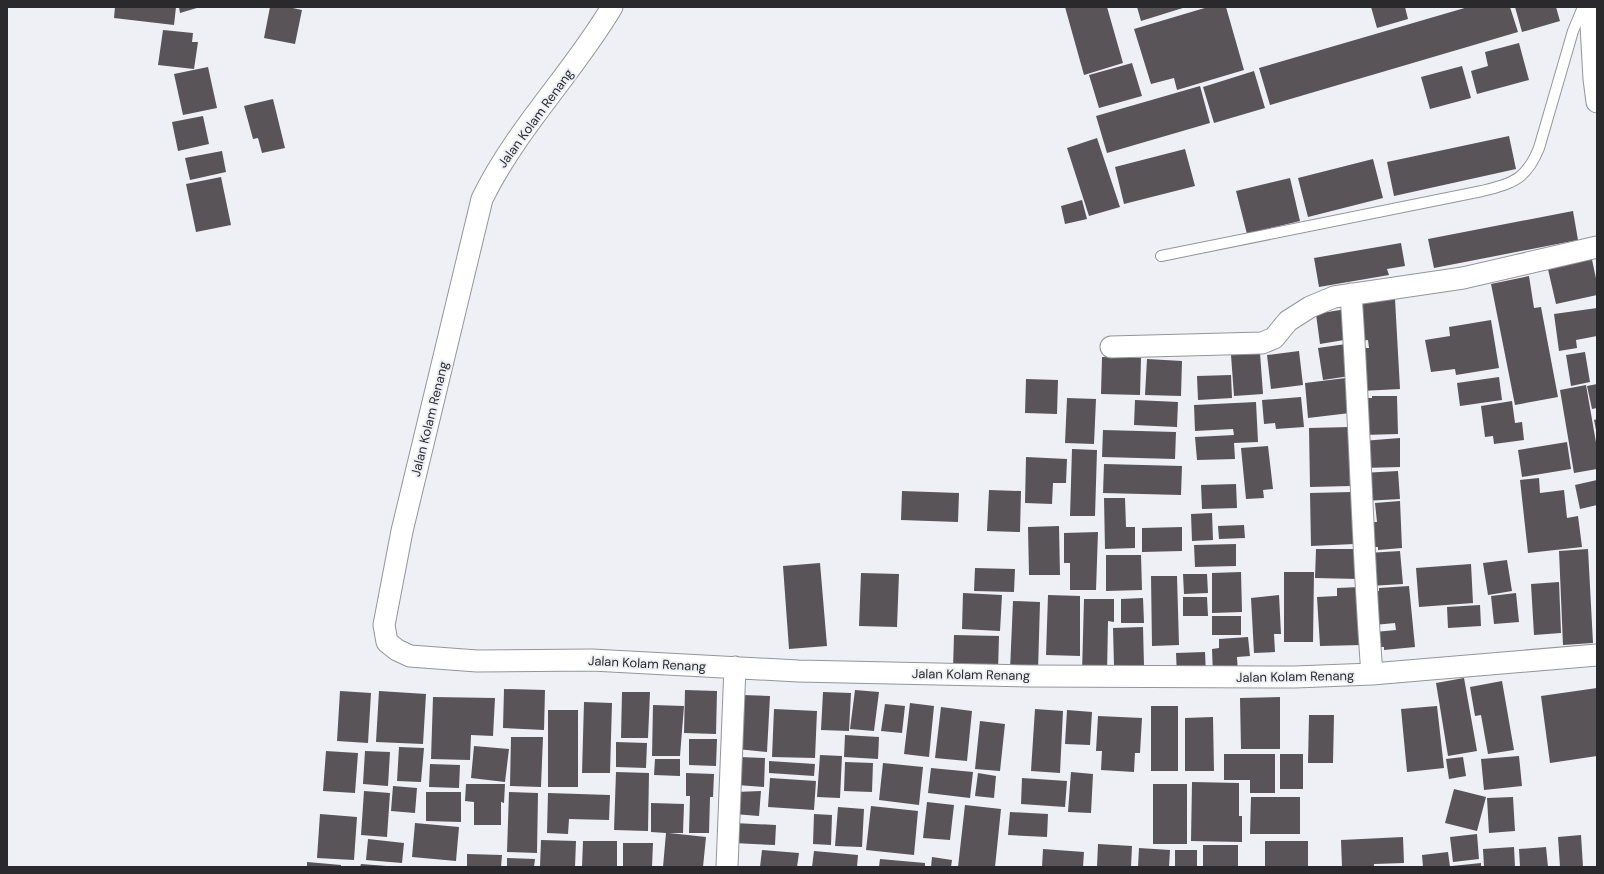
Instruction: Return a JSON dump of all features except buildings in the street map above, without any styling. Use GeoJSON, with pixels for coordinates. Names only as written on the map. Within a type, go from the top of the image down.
{"type":"FeatureCollection","features":[{"type":"Feature","properties":{"kind":"street","name":"Jalan Kolam Renang"},"geometry":{"type":"LineString","coordinates":[[612,7],[564,78],[531,120],[491,180],[482,199],[402,531],[384,625],[387,642],[397,650],[410,656],[477,661],[592,660],[798,671],[1029,676],[1294,677],[1372,674],[1597,655]]}},
{"type":"Feature","properties":{"kind":"street"},"geometry":{"type":"LineString","coordinates":[[1590,7],[1594,79],[1597,102]]}},
{"type":"Feature","properties":{"kind":"street"},"geometry":{"type":"LineString","coordinates":[[1111,347],[1262,343],[1274,338],[1288,321],[1310,307],[1334,297],[1463,278],[1597,248]]}},
{"type":"Feature","properties":{"kind":"street"},"geometry":{"type":"LineString","coordinates":[[1351,294],[1357,385],[1362,522],[1372,674]]}},
{"type":"Feature","properties":{"kind":"street"},"geometry":{"type":"LineString","coordinates":[[727,867],[735,667]]}},
{"type":"Feature","properties":{"kind":"lane"},"geometry":{"type":"LineString","coordinates":[[1161,256],[1482,191],[1516,180],[1532,164],[1539,148],[1573,31],[1583,7]]}}]}
